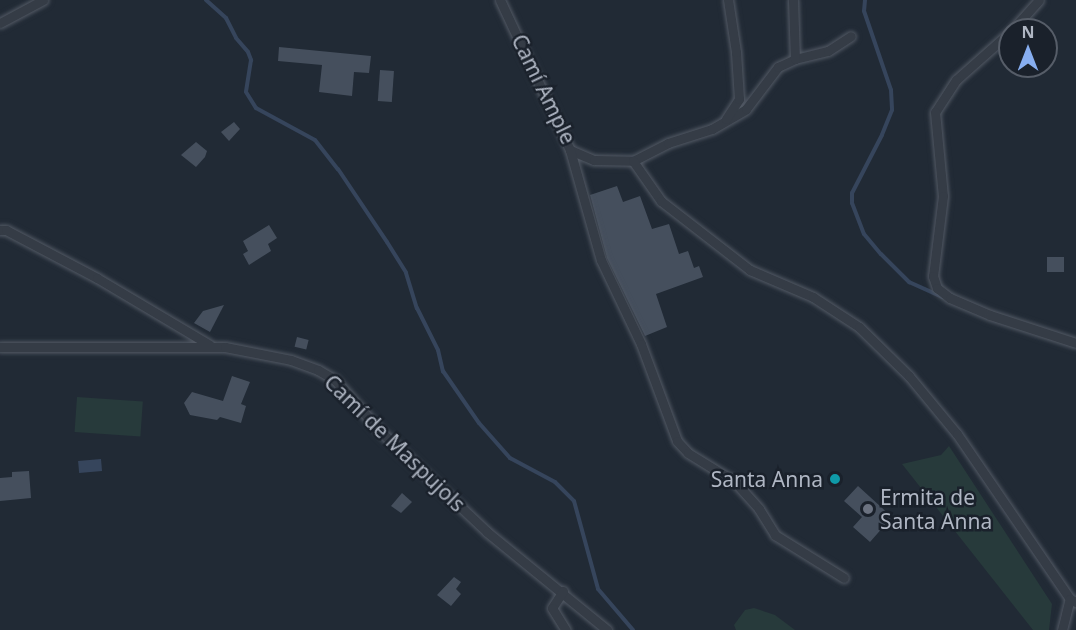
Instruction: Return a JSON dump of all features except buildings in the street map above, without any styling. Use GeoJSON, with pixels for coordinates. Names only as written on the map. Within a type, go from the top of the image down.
{"type":"FeatureCollection","features":[{"type":"Feature","properties":{"kind":"street"},"geometry":{"type":"LineString","coordinates":[[1,19],[43,0]]}},
{"type":"Feature","properties":{"kind":"street","name":"Camí Ample"},"geometry":{"type":"LineString","coordinates":[[500,0],[570,150],[594,160],[633,161],[668,143],[712,129],[746,110],[778,68],[795,59],[828,51],[851,36]]}},
{"type":"Feature","properties":{"kind":"street"},"geometry":{"type":"LineString","coordinates":[[724,121],[739,99],[736,52],[728,0]]}},
{"type":"Feature","properties":{"kind":"street"},"geometry":{"type":"LineString","coordinates":[[793,0],[795,59]]}},
{"type":"Feature","properties":{"kind":"street"},"geometry":{"type":"LineString","coordinates":[[1023,18],[1039,0]]}},
{"type":"Feature","properties":{"kind":"street"},"geometry":{"type":"LineString","coordinates":[[998,43],[956,80],[935,112],[943,196],[933,276],[937,288],[950,298],[990,315],[1076,343]]}},
{"type":"Feature","properties":{"kind":"street"},"geometry":{"type":"LineString","coordinates":[[570,150],[601,260],[619,302],[641,344],[677,441],[688,453],[735,482],[759,509],[775,535],[844,578]]}},
{"type":"Feature","properties":{"kind":"street"},"geometry":{"type":"LineString","coordinates":[[633,161],[661,201],[750,270],[813,297],[859,327],[909,376],[957,434],[1073,601],[1063,626]]}},
{"type":"Feature","properties":{"kind":"street"},"geometry":{"type":"LineString","coordinates":[[0,230],[6,230],[97,278],[213,346]]}},
{"type":"Feature","properties":{"kind":"street","name":"Camí de Maspujols"},"geometry":{"type":"LineString","coordinates":[[0,347],[109,349],[213,346],[291,360],[335,380],[380,431],[487,532],[563,591],[608,630]]}},
{"type":"Feature","properties":{"kind":"street"},"geometry":{"type":"LineString","coordinates":[[563,591],[552,608],[566,630]]}},
{"type":"Feature","properties":{"kind":"street"},"geometry":{"type":"LineString","coordinates":[[1063,626],[1070,617],[1076,617]]}},
{"type":"Feature","properties":{"kind":"shaded area"},"geometry":{"type":"Polygon","coordinates":[[[77,397],[143,402],[140,437],[75,432],[77,397]]]}},
{"type":"Feature","properties":{"kind":"shaded area"},"geometry":{"type":"Polygon","coordinates":[[[949,446],[1052,604],[1049,630],[1033,630],[902,464],[941,455],[949,446]]]}},
{"type":"Feature","properties":{"kind":"shaded area"},"geometry":{"type":"Polygon","coordinates":[[[754,608],[775,615],[795,630],[736,630],[734,625],[745,610],[754,608]]]}},
{"type":"Feature","properties":{"kind":"water"},"geometry":{"type":"Polygon","coordinates":[[[101,459],[102,471],[79,473],[78,461],[101,459]]]}},
{"type":"Feature","properties":{"kind":"waterway"},"geometry":{"type":"LineString","coordinates":[[206,0],[226,18],[236,38],[248,52],[251,60],[246,92],[256,108],[315,140],[338,169],[387,242],[406,273],[417,308],[438,350],[443,371],[479,423],[510,458],[555,482],[574,501],[598,589],[633,630]]}},
{"type":"Feature","properties":{"kind":"waterway"},"geometry":{"type":"LineString","coordinates":[[865,0],[864,11],[891,90],[892,110],[882,135],[852,193],[852,203],[864,234],[881,254],[909,282],[943,297]]}},
{"type":"Feature","properties":{"kind":"place","name":"Santa Anna"},"geometry":{"type":"Point","coordinates":[835,479]}},
{"type":"Feature","properties":{"kind":"place","name":"Ermita de Santa Anna"},"geometry":{"type":"Point","coordinates":[868,509]}}]}
